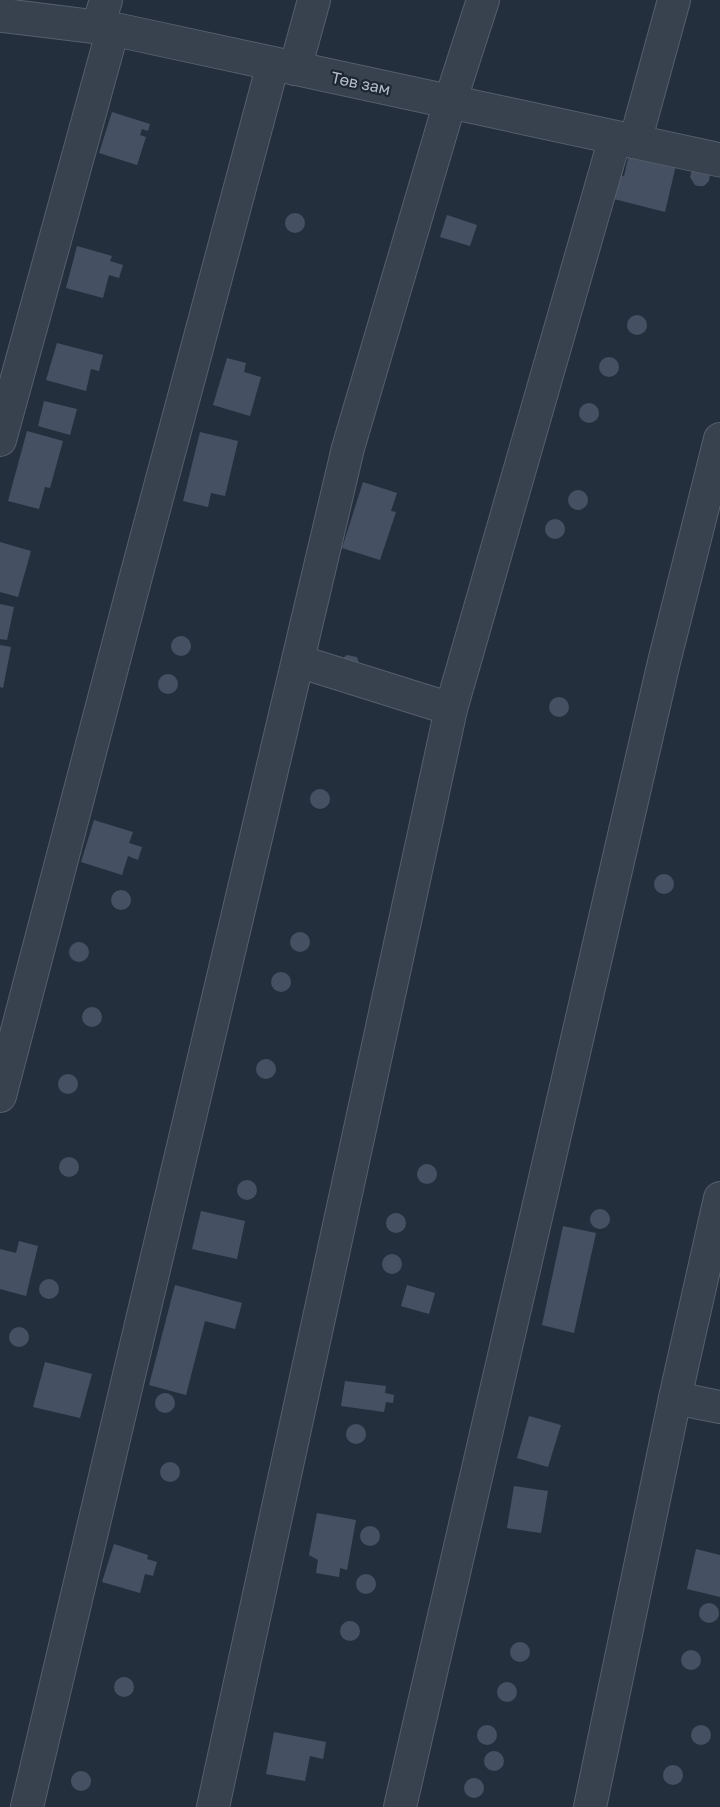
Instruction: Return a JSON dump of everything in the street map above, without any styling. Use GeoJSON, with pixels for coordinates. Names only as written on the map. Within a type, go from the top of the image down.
{"type":"FeatureCollection","features":[{"type":"Feature","properties":{"kind":"street"},"geometry":{"type":"LineString","coordinates":[[0,1096],[135,580],[284,67],[314,0]]}},
{"type":"Feature","properties":{"kind":"street"},"geometry":{"type":"LineString","coordinates":[[27,1807],[348,448],[450,102],[483,0]]}},
{"type":"Feature","properties":{"kind":"street"},"geometry":{"type":"LineString","coordinates":[[213,1807],[451,709],[625,140],[674,0]]}},
{"type":"Feature","properties":{"kind":"street","name":"Төв зам"},"geometry":{"type":"LineString","coordinates":[[0,15],[106,19],[284,67],[720,160]]}},
{"type":"Feature","properties":{"kind":"street"},"geometry":{"type":"LineString","coordinates":[[0,440],[106,19]]}},
{"type":"Feature","properties":{"kind":"street"},"geometry":{"type":"LineString","coordinates":[[400,1807],[664,662],[720,439]]}},
{"type":"Feature","properties":{"kind":"street"},"geometry":{"type":"LineString","coordinates":[[298,661],[451,709]]}},
{"type":"Feature","properties":{"kind":"street"},"geometry":{"type":"LineString","coordinates":[[590,1807],[675,1398],[720,1198]]}},
{"type":"Feature","properties":{"kind":"street"},"geometry":{"type":"LineString","coordinates":[[675,1398],[720,1407]]}},
{"type":"Feature","properties":{"kind":"building"},"geometry":{"type":"Polygon","coordinates":[[[112,112],[150,124],[148,131],[142,129],[140,135],[146,137],[137,165],[99,153],[112,112]]]}},
{"type":"Feature","properties":{"kind":"building"},"geometry":{"type":"Polygon","coordinates":[[[630,150],[677,161],[665,212],[610,198],[616,174],[624,176],[630,150]]]}},
{"type":"Feature","properties":{"kind":"building"},"geometry":{"type":"Polygon","coordinates":[[[692,170],[710,174],[709,181],[704,186],[695,185],[690,177],[692,170]]]}},
{"type":"Feature","properties":{"kind":"building"},"geometry":{"type":"Polygon","coordinates":[[[295,213],[302,216],[305,223],[302,230],[295,233],[288,230],[285,223],[288,216],[295,213]]]}},
{"type":"Feature","properties":{"kind":"building"},"geometry":{"type":"Polygon","coordinates":[[[447,215],[477,225],[470,246],[440,237],[447,215]]]}},
{"type":"Feature","properties":{"kind":"building"},"geometry":{"type":"Polygon","coordinates":[[[77,246],[112,256],[110,261],[123,265],[119,278],[109,275],[103,298],[66,288],[77,246]]]}},
{"type":"Feature","properties":{"kind":"building"},"geometry":{"type":"Polygon","coordinates":[[[637,315],[644,318],[647,325],[644,332],[637,335],[630,332],[627,325],[630,318],[637,315]]]}},
{"type":"Feature","properties":{"kind":"building"},"geometry":{"type":"Polygon","coordinates":[[[57,343],[103,355],[99,371],[91,369],[86,391],[46,380],[57,343]]]}},
{"type":"Feature","properties":{"kind":"building"},"geometry":{"type":"Polygon","coordinates":[[[609,357],[616,360],[619,367],[616,374],[609,377],[602,374],[599,367],[602,360],[609,357]]]}},
{"type":"Feature","properties":{"kind":"building"},"geometry":{"type":"Polygon","coordinates":[[[227,358],[246,363],[244,372],[261,377],[250,416],[213,405],[227,358]]]}},
{"type":"Feature","properties":{"kind":"building"},"geometry":{"type":"Polygon","coordinates":[[[44,401],[77,409],[70,435],[38,426],[44,401]]]}},
{"type":"Feature","properties":{"kind":"building"},"geometry":{"type":"Polygon","coordinates":[[[589,403],[596,406],[599,413],[596,420],[589,423],[582,420],[579,413],[582,406],[589,403]]]}},
{"type":"Feature","properties":{"kind":"building"},"geometry":{"type":"Polygon","coordinates":[[[27,431],[63,441],[50,488],[45,487],[39,509],[8,501],[27,431]]]}},
{"type":"Feature","properties":{"kind":"building"},"geometry":{"type":"Polygon","coordinates":[[[200,432],[238,441],[225,496],[211,493],[208,507],[183,501],[200,432]]]}},
{"type":"Feature","properties":{"kind":"building"},"geometry":{"type":"Polygon","coordinates":[[[363,482],[397,493],[391,511],[396,512],[380,560],[342,548],[363,482]]]}},
{"type":"Feature","properties":{"kind":"building"},"geometry":{"type":"Polygon","coordinates":[[[578,490],[585,493],[588,500],[585,507],[578,510],[571,507],[568,500],[571,493],[578,490]]]}},
{"type":"Feature","properties":{"kind":"building"},"geometry":{"type":"Polygon","coordinates":[[[555,519],[562,522],[565,529],[562,536],[555,539],[548,536],[545,529],[548,522],[555,519]]]}},
{"type":"Feature","properties":{"kind":"building"},"geometry":{"type":"Polygon","coordinates":[[[0,542],[31,551],[18,597],[0,592],[0,542]]]}},
{"type":"Feature","properties":{"kind":"building"},"geometry":{"type":"Polygon","coordinates":[[[0,604],[14,607],[7,640],[0,639],[0,604]]]}},
{"type":"Feature","properties":{"kind":"building"},"geometry":{"type":"Polygon","coordinates":[[[181,636],[188,639],[191,646],[188,653],[181,656],[174,653],[171,646],[174,639],[181,636]]]}},
{"type":"Feature","properties":{"kind":"building"},"geometry":{"type":"Polygon","coordinates":[[[0,645],[11,647],[3,688],[0,687],[0,645]]]}},
{"type":"Feature","properties":{"kind":"building"},"geometry":{"type":"Polygon","coordinates":[[[347,655],[357,657],[360,666],[342,659],[347,655]]]}},
{"type":"Feature","properties":{"kind":"building"},"geometry":{"type":"Polygon","coordinates":[[[168,674],[175,677],[178,684],[175,691],[168,694],[161,691],[158,684],[161,677],[168,674]]]}},
{"type":"Feature","properties":{"kind":"building"},"geometry":{"type":"Polygon","coordinates":[[[559,697],[566,700],[569,707],[566,714],[559,717],[552,714],[549,707],[552,700],[559,697]]]}},
{"type":"Feature","properties":{"kind":"building"},"geometry":{"type":"Polygon","coordinates":[[[320,789],[327,792],[330,799],[327,806],[320,809],[313,806],[310,799],[313,792],[320,789]]]}},
{"type":"Feature","properties":{"kind":"building"},"geometry":{"type":"Polygon","coordinates":[[[94,820],[133,832],[129,843],[142,847],[138,860],[128,856],[122,875],[81,862],[94,820]]]}},
{"type":"Feature","properties":{"kind":"building"},"geometry":{"type":"Polygon","coordinates":[[[664,874],[671,877],[674,884],[671,891],[664,894],[657,891],[654,884],[657,877],[664,874]]]}},
{"type":"Feature","properties":{"kind":"building"},"geometry":{"type":"Polygon","coordinates":[[[121,890],[128,893],[131,900],[128,907],[121,910],[114,907],[111,900],[114,893],[121,890]]]}},
{"type":"Feature","properties":{"kind":"building"},"geometry":{"type":"Polygon","coordinates":[[[300,932],[307,935],[310,942],[307,949],[300,952],[293,949],[290,942],[293,935],[300,932]]]}},
{"type":"Feature","properties":{"kind":"building"},"geometry":{"type":"Polygon","coordinates":[[[79,942],[86,945],[89,952],[86,959],[79,962],[72,959],[69,952],[72,945],[79,942]]]}},
{"type":"Feature","properties":{"kind":"building"},"geometry":{"type":"Polygon","coordinates":[[[281,972],[288,975],[291,982],[288,989],[281,992],[274,989],[271,982],[274,975],[281,972]]]}},
{"type":"Feature","properties":{"kind":"building"},"geometry":{"type":"Polygon","coordinates":[[[92,1007],[99,1010],[102,1017],[99,1024],[92,1027],[85,1024],[82,1017],[85,1010],[92,1007]]]}},
{"type":"Feature","properties":{"kind":"building"},"geometry":{"type":"Polygon","coordinates":[[[266,1059],[273,1062],[276,1069],[273,1076],[266,1079],[259,1076],[256,1069],[259,1062],[266,1059]]]}},
{"type":"Feature","properties":{"kind":"building"},"geometry":{"type":"Polygon","coordinates":[[[68,1074],[75,1077],[78,1084],[75,1091],[68,1094],[61,1091],[58,1084],[61,1077],[68,1074]]]}},
{"type":"Feature","properties":{"kind":"building"},"geometry":{"type":"Polygon","coordinates":[[[69,1157],[76,1160],[79,1167],[76,1174],[69,1177],[62,1174],[59,1167],[62,1160],[69,1157]]]}},
{"type":"Feature","properties":{"kind":"building"},"geometry":{"type":"Polygon","coordinates":[[[427,1164],[434,1167],[437,1174],[434,1181],[427,1184],[420,1181],[417,1174],[420,1167],[427,1164]]]}},
{"type":"Feature","properties":{"kind":"building"},"geometry":{"type":"Polygon","coordinates":[[[247,1180],[254,1183],[257,1190],[254,1197],[247,1200],[240,1197],[237,1190],[240,1183],[247,1180]]]}},
{"type":"Feature","properties":{"kind":"building"},"geometry":{"type":"Polygon","coordinates":[[[600,1209],[607,1212],[610,1219],[607,1226],[600,1229],[593,1226],[590,1219],[593,1212],[600,1209]]]}},
{"type":"Feature","properties":{"kind":"building"},"geometry":{"type":"Polygon","coordinates":[[[201,1211],[245,1221],[237,1259],[192,1249],[201,1211]]]}},
{"type":"Feature","properties":{"kind":"building"},"geometry":{"type":"Polygon","coordinates":[[[396,1213],[403,1216],[406,1223],[403,1230],[396,1233],[389,1230],[386,1223],[389,1216],[396,1213]]]}},
{"type":"Feature","properties":{"kind":"building"},"geometry":{"type":"Polygon","coordinates":[[[563,1226],[596,1233],[574,1333],[542,1325],[563,1226]]]}},
{"type":"Feature","properties":{"kind":"building"},"geometry":{"type":"Polygon","coordinates":[[[19,1241],[38,1246],[26,1296],[0,1289],[0,1249],[16,1253],[19,1241]]]}},
{"type":"Feature","properties":{"kind":"building"},"geometry":{"type":"Polygon","coordinates":[[[392,1254],[399,1257],[402,1264],[399,1271],[392,1274],[385,1271],[382,1264],[385,1257],[392,1254]]]}},
{"type":"Feature","properties":{"kind":"building"},"geometry":{"type":"Polygon","coordinates":[[[49,1279],[56,1282],[59,1289],[56,1296],[49,1299],[42,1296],[39,1289],[42,1282],[49,1279]]]}},
{"type":"Feature","properties":{"kind":"building"},"geometry":{"type":"Polygon","coordinates":[[[175,1285],[242,1303],[235,1329],[205,1321],[186,1395],[149,1385],[175,1285]]]}},
{"type":"Feature","properties":{"kind":"building"},"geometry":{"type":"Polygon","coordinates":[[[407,1285],[435,1293],[429,1314],[401,1306],[407,1285]]]}},
{"type":"Feature","properties":{"kind":"building"},"geometry":{"type":"Polygon","coordinates":[[[19,1327],[26,1330],[29,1337],[26,1344],[19,1347],[12,1344],[9,1337],[12,1330],[19,1327]]]}},
{"type":"Feature","properties":{"kind":"building"},"geometry":{"type":"Polygon","coordinates":[[[45,1362],[92,1374],[80,1418],[33,1407],[45,1362]]]}},
{"type":"Feature","properties":{"kind":"building"},"geometry":{"type":"Polygon","coordinates":[[[345,1381],[386,1386],[385,1393],[394,1395],[393,1403],[386,1402],[384,1412],[341,1406],[345,1381]]]}},
{"type":"Feature","properties":{"kind":"building"},"geometry":{"type":"Polygon","coordinates":[[[165,1393],[172,1396],[175,1403],[172,1410],[165,1413],[158,1410],[155,1403],[158,1396],[165,1393]]]}},
{"type":"Feature","properties":{"kind":"building"},"geometry":{"type":"Polygon","coordinates":[[[529,1416],[561,1425],[548,1467],[517,1458],[529,1416]]]}},
{"type":"Feature","properties":{"kind":"building"},"geometry":{"type":"Polygon","coordinates":[[[356,1424],[363,1427],[366,1434],[363,1441],[356,1444],[349,1441],[346,1434],[349,1427],[356,1424]]]}},
{"type":"Feature","properties":{"kind":"building"},"geometry":{"type":"Polygon","coordinates":[[[170,1462],[177,1465],[180,1472],[177,1479],[170,1482],[163,1479],[160,1472],[163,1465],[170,1462]]]}},
{"type":"Feature","properties":{"kind":"building"},"geometry":{"type":"Polygon","coordinates":[[[514,1486],[548,1491],[541,1533],[507,1528],[514,1486]]]}},
{"type":"Feature","properties":{"kind":"building"},"geometry":{"type":"Polygon","coordinates":[[[317,1513],[356,1520],[347,1570],[340,1568],[339,1577],[316,1573],[318,1560],[309,1555],[317,1513]]]}},
{"type":"Feature","properties":{"kind":"building"},"geometry":{"type":"Polygon","coordinates":[[[370,1526],[377,1529],[380,1536],[377,1543],[370,1546],[363,1543],[360,1536],[363,1529],[370,1526]]]}},
{"type":"Feature","properties":{"kind":"building"},"geometry":{"type":"Polygon","coordinates":[[[114,1544],[148,1555],[147,1559],[157,1562],[153,1576],[145,1574],[140,1593],[102,1582],[114,1544]]]}},
{"type":"Feature","properties":{"kind":"building"},"geometry":{"type":"Polygon","coordinates":[[[696,1549],[720,1555],[720,1597],[687,1589],[696,1549]]]}},
{"type":"Feature","properties":{"kind":"building"},"geometry":{"type":"Polygon","coordinates":[[[366,1574],[373,1577],[376,1584],[373,1591],[366,1594],[359,1591],[356,1584],[359,1577],[366,1574]]]}},
{"type":"Feature","properties":{"kind":"building"},"geometry":{"type":"Polygon","coordinates":[[[709,1603],[716,1606],[719,1613],[716,1620],[709,1623],[702,1620],[699,1613],[702,1606],[709,1603]]]}},
{"type":"Feature","properties":{"kind":"building"},"geometry":{"type":"Polygon","coordinates":[[[350,1621],[357,1624],[360,1631],[357,1638],[350,1641],[343,1638],[340,1631],[343,1624],[350,1621]]]}},
{"type":"Feature","properties":{"kind":"building"},"geometry":{"type":"Polygon","coordinates":[[[520,1642],[527,1645],[530,1652],[527,1659],[520,1662],[513,1659],[510,1652],[513,1645],[520,1642]]]}},
{"type":"Feature","properties":{"kind":"building"},"geometry":{"type":"Polygon","coordinates":[[[691,1650],[698,1653],[701,1660],[698,1667],[691,1670],[684,1667],[681,1660],[684,1653],[691,1650]]]}},
{"type":"Feature","properties":{"kind":"building"},"geometry":{"type":"Polygon","coordinates":[[[124,1677],[131,1680],[134,1687],[131,1694],[124,1697],[117,1694],[114,1687],[117,1680],[124,1677]]]}},
{"type":"Feature","properties":{"kind":"building"},"geometry":{"type":"Polygon","coordinates":[[[507,1682],[514,1685],[517,1692],[514,1699],[507,1702],[500,1699],[497,1692],[500,1685],[507,1682]]]}},
{"type":"Feature","properties":{"kind":"building"},"geometry":{"type":"Polygon","coordinates":[[[487,1725],[494,1728],[497,1735],[494,1742],[487,1745],[480,1742],[477,1735],[480,1728],[487,1725]]]}},
{"type":"Feature","properties":{"kind":"building"},"geometry":{"type":"Polygon","coordinates":[[[701,1725],[708,1728],[711,1735],[708,1742],[701,1745],[694,1742],[691,1735],[694,1728],[701,1725]]]}},
{"type":"Feature","properties":{"kind":"building"},"geometry":{"type":"Polygon","coordinates":[[[274,1732],[326,1742],[323,1759],[310,1756],[305,1781],[266,1774],[274,1732]]]}},
{"type":"Feature","properties":{"kind":"building"},"geometry":{"type":"Polygon","coordinates":[[[494,1751],[501,1754],[504,1761],[501,1768],[494,1771],[487,1768],[484,1761],[487,1754],[494,1751]]]}},
{"type":"Feature","properties":{"kind":"building"},"geometry":{"type":"Polygon","coordinates":[[[673,1765],[680,1768],[683,1775],[680,1782],[673,1785],[666,1782],[663,1775],[666,1768],[673,1765]]]}},
{"type":"Feature","properties":{"kind":"building"},"geometry":{"type":"Polygon","coordinates":[[[81,1771],[88,1774],[91,1781],[88,1788],[81,1791],[74,1788],[71,1781],[74,1774],[81,1771]]]}},
{"type":"Feature","properties":{"kind":"building"},"geometry":{"type":"Polygon","coordinates":[[[474,1778],[481,1781],[484,1788],[481,1795],[474,1798],[467,1795],[464,1788],[467,1781],[474,1778]]]}}]}
